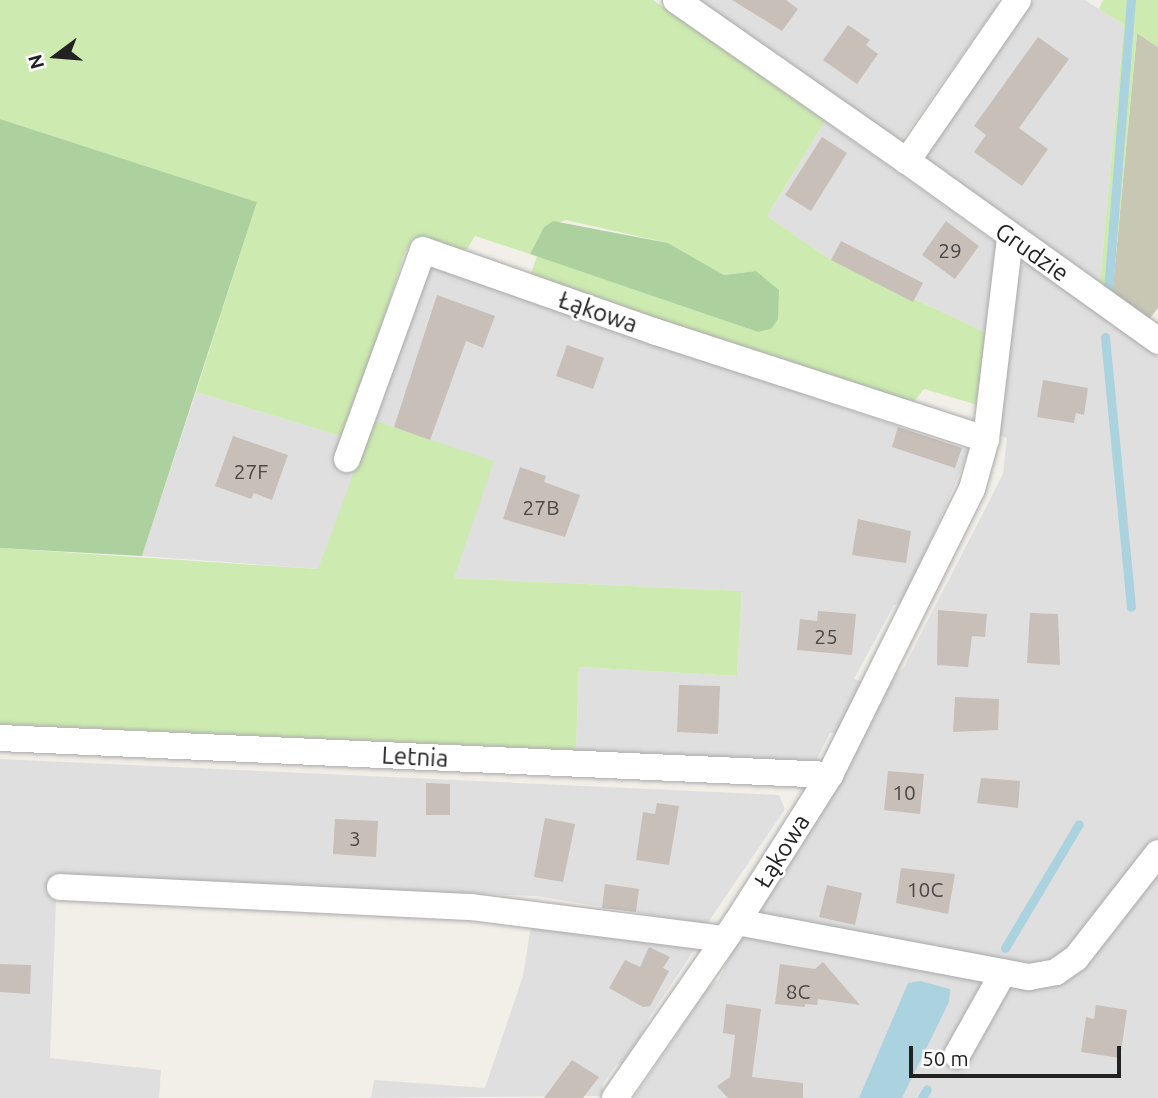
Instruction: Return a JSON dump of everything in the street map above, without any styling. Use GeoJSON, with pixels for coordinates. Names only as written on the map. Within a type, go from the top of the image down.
{"type":"FeatureCollection","features":[{"type":"Feature","properties":{"kind":"street","name":"Grudzie"},"geometry":{"type":"LineString","coordinates":[[676,0],[1158,341]]}},
{"type":"Feature","properties":{"kind":"street"},"geometry":{"type":"LineString","coordinates":[[907,161],[1018,0]]}},
{"type":"Feature","properties":{"kind":"street","name":"Łąkowa"},"geometry":{"type":"LineString","coordinates":[[615,1098],[730,931],[830,775],[972,489],[986,439],[1010,237]]}},
{"type":"Feature","properties":{"kind":"street","name":"Łąkowa"},"geometry":{"type":"LineString","coordinates":[[347,459],[423,250],[656,332],[986,439]]}},
{"type":"Feature","properties":{"kind":"street","name":"Letnia"},"geometry":{"type":"LineString","coordinates":[[0,738],[830,775]]}},
{"type":"Feature","properties":{"kind":"street","name":"Łąkowa"},"geometry":{"type":"LineString","coordinates":[[730,931],[1029,977],[1056,972],[1076,958],[1158,853]]}},
{"type":"Feature","properties":{"kind":"street"},"geometry":{"type":"LineString","coordinates":[[60,887],[471,906],[730,931]]}},
{"type":"Feature","properties":{"kind":"street"},"geometry":{"type":"LineString","coordinates":[[957,1055],[1003,973]]}},
{"type":"Feature","properties":{"kind":"shaded area"},"geometry":{"type":"Polygon","coordinates":[[[699,0],[996,0],[999,3],[900,142],[699,0]]]}},
{"type":"Feature","properties":{"kind":"shaded area"},"geometry":{"type":"Polygon","coordinates":[[[1034,0],[1085,0],[1124,25],[1100,283],[921,157],[1034,0]]]}},
{"type":"Feature","properties":{"kind":"shaded area"},"geometry":{"type":"Polygon","coordinates":[[[1137,33],[1158,47],[1158,308],[1147,322],[1112,297],[1137,33]]]}},
{"type":"Feature","properties":{"kind":"shaded area"},"geometry":{"type":"Polygon","coordinates":[[[825,121],[998,244],[985,332],[831,260],[767,216],[825,121]]]}},
{"type":"Feature","properties":{"kind":"shaded area"},"geometry":{"type":"Polygon","coordinates":[[[1027,263],[1158,357],[1158,1098],[634,1098],[709,987],[719,979],[742,931],[850,764],[887,685],[904,667],[1003,474],[1007,438],[997,434],[1014,270],[1027,263]]]}},
{"type":"Feature","properties":{"kind":"shaded area"},"geometry":{"type":"Polygon","coordinates":[[[435,267],[969,451],[904,603],[894,605],[854,679],[863,682],[840,733],[830,733],[816,761],[576,750],[579,667],[737,676],[742,591],[454,578],[430,440],[373,420],[427,270],[435,267]]]}},
{"type":"Feature","properties":{"kind":"shaded area"},"geometry":{"type":"Polygon","coordinates":[[[196,392],[347,438],[357,465],[319,569],[142,556],[196,392]]]}},
{"type":"Feature","properties":{"kind":"shaded area"},"geometry":{"type":"Polygon","coordinates":[[[0,759],[779,795],[785,809],[707,924],[536,896],[57,877],[50,1058],[161,1070],[159,1098],[0,1098],[0,759]]]}},
{"type":"Feature","properties":{"kind":"shaded area"},"geometry":{"type":"Polygon","coordinates":[[[531,925],[695,949],[650,1016],[628,1062],[616,1065],[602,1085],[605,1096],[371,1098],[374,1080],[485,1088],[523,976],[531,925]]]}},
{"type":"Feature","properties":{"kind":"green space"},"geometry":{"type":"Polygon","coordinates":[[[0,0],[653,0],[825,121],[767,216],[831,260],[985,332],[981,406],[924,389],[912,404],[530,277],[537,256],[758,332],[756,271],[724,275],[668,243],[566,220],[544,227],[530,254],[475,236],[467,249],[455,251],[414,237],[404,254],[347,438],[196,392],[257,202],[0,119],[0,0]]]}},
{"type":"Feature","properties":{"kind":"green space"},"geometry":{"type":"Polygon","coordinates":[[[1103,0],[1158,0],[1158,47],[1137,33],[1112,297],[1100,283],[1124,25],[1099,9],[1103,0]]]}},
{"type":"Feature","properties":{"kind":"green space"},"geometry":{"type":"Polygon","coordinates":[[[0,119],[257,202],[142,556],[0,548],[0,119]]]}},
{"type":"Feature","properties":{"kind":"green space"},"geometry":{"type":"Polygon","coordinates":[[[553,221],[668,243],[724,275],[756,271],[779,290],[778,319],[771,329],[758,332],[530,254],[544,227],[553,221]]]}},
{"type":"Feature","properties":{"kind":"green space"},"geometry":{"type":"Polygon","coordinates":[[[373,420],[494,461],[454,578],[742,591],[737,676],[579,667],[576,750],[0,724],[0,548],[318,569],[373,420]]]}},
{"type":"Feature","properties":{"kind":"water"},"geometry":{"type":"Polygon","coordinates":[[[920,981],[950,989],[949,1002],[902,1098],[859,1098],[908,983],[920,981]]]}},
{"type":"Feature","properties":{"kind":"building"},"geometry":{"type":"Polygon","coordinates":[[[732,0],[786,0],[798,9],[782,31],[732,0]]]}},
{"type":"Feature","properties":{"kind":"building"},"geometry":{"type":"Polygon","coordinates":[[[848,25],[870,40],[866,45],[878,54],[857,84],[823,60],[848,25]]]}},
{"type":"Feature","properties":{"kind":"building"},"geometry":{"type":"Polygon","coordinates":[[[1038,37],[1069,59],[1019,128],[1048,149],[1022,186],[974,152],[986,135],[974,126],[1038,37]]]}},
{"type":"Feature","properties":{"kind":"building"},"geometry":{"type":"Polygon","coordinates":[[[822,137],[847,153],[811,211],[785,195],[822,137]]]}},
{"type":"Feature","properties":{"kind":"building"},"geometry":{"type":"Polygon","coordinates":[[[946,221],[979,246],[955,279],[922,255],[946,221]]]}},
{"type":"Feature","properties":{"kind":"building"},"geometry":{"type":"Polygon","coordinates":[[[841,241],[923,283],[913,302],[831,260],[841,241]]]}},
{"type":"Feature","properties":{"kind":"building"},"geometry":{"type":"Polygon","coordinates":[[[437,295],[495,316],[483,348],[466,341],[430,440],[394,427],[437,295]]]}},
{"type":"Feature","properties":{"kind":"building"},"geometry":{"type":"Polygon","coordinates":[[[567,345],[604,358],[593,389],[556,376],[567,345]]]}},
{"type":"Feature","properties":{"kind":"building"},"geometry":{"type":"Polygon","coordinates":[[[1043,380],[1088,388],[1084,415],[1076,413],[1074,423],[1037,417],[1043,380]]]}},
{"type":"Feature","properties":{"kind":"building"},"geometry":{"type":"Polygon","coordinates":[[[898,427],[962,448],[955,468],[892,447],[898,427]]]}},
{"type":"Feature","properties":{"kind":"building"},"geometry":{"type":"Polygon","coordinates":[[[233,436],[288,455],[272,500],[254,493],[251,499],[215,486],[233,436]]]}},
{"type":"Feature","properties":{"kind":"building"},"geometry":{"type":"Polygon","coordinates":[[[520,467],[546,476],[544,482],[580,495],[565,537],[503,519],[520,467]]]}},
{"type":"Feature","properties":{"kind":"building"},"geometry":{"type":"Polygon","coordinates":[[[858,519],[911,531],[906,563],[852,555],[858,519]]]}},
{"type":"Feature","properties":{"kind":"building"},"geometry":{"type":"Polygon","coordinates":[[[938,610],[987,614],[985,637],[972,636],[968,667],[937,665],[938,610]]]}},
{"type":"Feature","properties":{"kind":"building"},"geometry":{"type":"Polygon","coordinates":[[[818,611],[856,614],[852,655],[797,650],[800,619],[817,621],[818,611]]]}},
{"type":"Feature","properties":{"kind":"building"},"geometry":{"type":"Polygon","coordinates":[[[1030,613],[1058,614],[1060,665],[1027,663],[1030,613]]]}},
{"type":"Feature","properties":{"kind":"building"},"geometry":{"type":"Polygon","coordinates":[[[679,685],[720,686],[718,734],[677,732],[679,685]]]}},
{"type":"Feature","properties":{"kind":"building"},"geometry":{"type":"Polygon","coordinates":[[[955,697],[999,699],[998,730],[953,732],[955,697]]]}},
{"type":"Feature","properties":{"kind":"building"},"geometry":{"type":"Polygon","coordinates":[[[888,771],[924,774],[920,814],[884,810],[888,771]]]}},
{"type":"Feature","properties":{"kind":"building"},"geometry":{"type":"Polygon","coordinates":[[[981,778],[1020,781],[1018,808],[977,803],[981,778]]]}},
{"type":"Feature","properties":{"kind":"building"},"geometry":{"type":"Polygon","coordinates":[[[426,783],[450,784],[450,815],[426,815],[426,783]]]}},
{"type":"Feature","properties":{"kind":"building"},"geometry":{"type":"Polygon","coordinates":[[[657,803],[679,806],[669,865],[636,860],[643,812],[655,814],[657,803]]]}},
{"type":"Feature","properties":{"kind":"building"},"geometry":{"type":"Polygon","coordinates":[[[545,818],[575,824],[563,882],[534,877],[545,818]]]}},
{"type":"Feature","properties":{"kind":"building"},"geometry":{"type":"Polygon","coordinates":[[[335,819],[378,821],[376,857],[333,854],[335,819]]]}},
{"type":"Feature","properties":{"kind":"building"},"geometry":{"type":"Polygon","coordinates":[[[901,868],[955,874],[948,914],[896,903],[901,868]]]}},
{"type":"Feature","properties":{"kind":"building"},"geometry":{"type":"Polygon","coordinates":[[[605,884],[639,889],[636,912],[602,908],[605,884]]]}},
{"type":"Feature","properties":{"kind":"building"},"geometry":{"type":"Polygon","coordinates":[[[827,885],[862,893],[855,925],[819,917],[827,885]]]}},
{"type":"Feature","properties":{"kind":"building"},"geometry":{"type":"Polygon","coordinates":[[[649,947],[670,957],[663,968],[669,971],[650,1006],[643,1007],[609,988],[625,960],[640,967],[649,947]]]}},
{"type":"Feature","properties":{"kind":"building"},"geometry":{"type":"Polygon","coordinates":[[[823,962],[860,1005],[818,999],[817,1005],[805,1004],[805,1007],[775,1004],[780,964],[815,969],[823,962]]]}},
{"type":"Feature","properties":{"kind":"building"},"geometry":{"type":"Polygon","coordinates":[[[0,964],[31,965],[30,994],[0,992],[0,964]]]}},
{"type":"Feature","properties":{"kind":"building"},"geometry":{"type":"Polygon","coordinates":[[[726,1004],[761,1009],[752,1077],[803,1083],[803,1098],[728,1098],[717,1086],[730,1077],[735,1035],[723,1033],[726,1004]]]}},
{"type":"Feature","properties":{"kind":"building"},"geometry":{"type":"Polygon","coordinates":[[[1096,1005],[1127,1010],[1120,1058],[1081,1052],[1086,1017],[1094,1019],[1096,1005]]]}},
{"type":"Feature","properties":{"kind":"building"},"geometry":{"type":"Polygon","coordinates":[[[572,1060],[599,1077],[583,1098],[544,1098],[572,1060]]]}},
{"type":"Feature","properties":{"kind":"waterway"},"geometry":{"type":"LineString","coordinates":[[1108,291],[1131,0]]}},
{"type":"Feature","properties":{"kind":"waterway"},"geometry":{"type":"LineString","coordinates":[[1105,337],[1131,607]]}},
{"type":"Feature","properties":{"kind":"waterway"},"geometry":{"type":"LineString","coordinates":[[1005,948],[1079,824]]}},
{"type":"Feature","properties":{"kind":"waterway"},"geometry":{"type":"LineString","coordinates":[[922,1098],[927,1089]]}}]}
